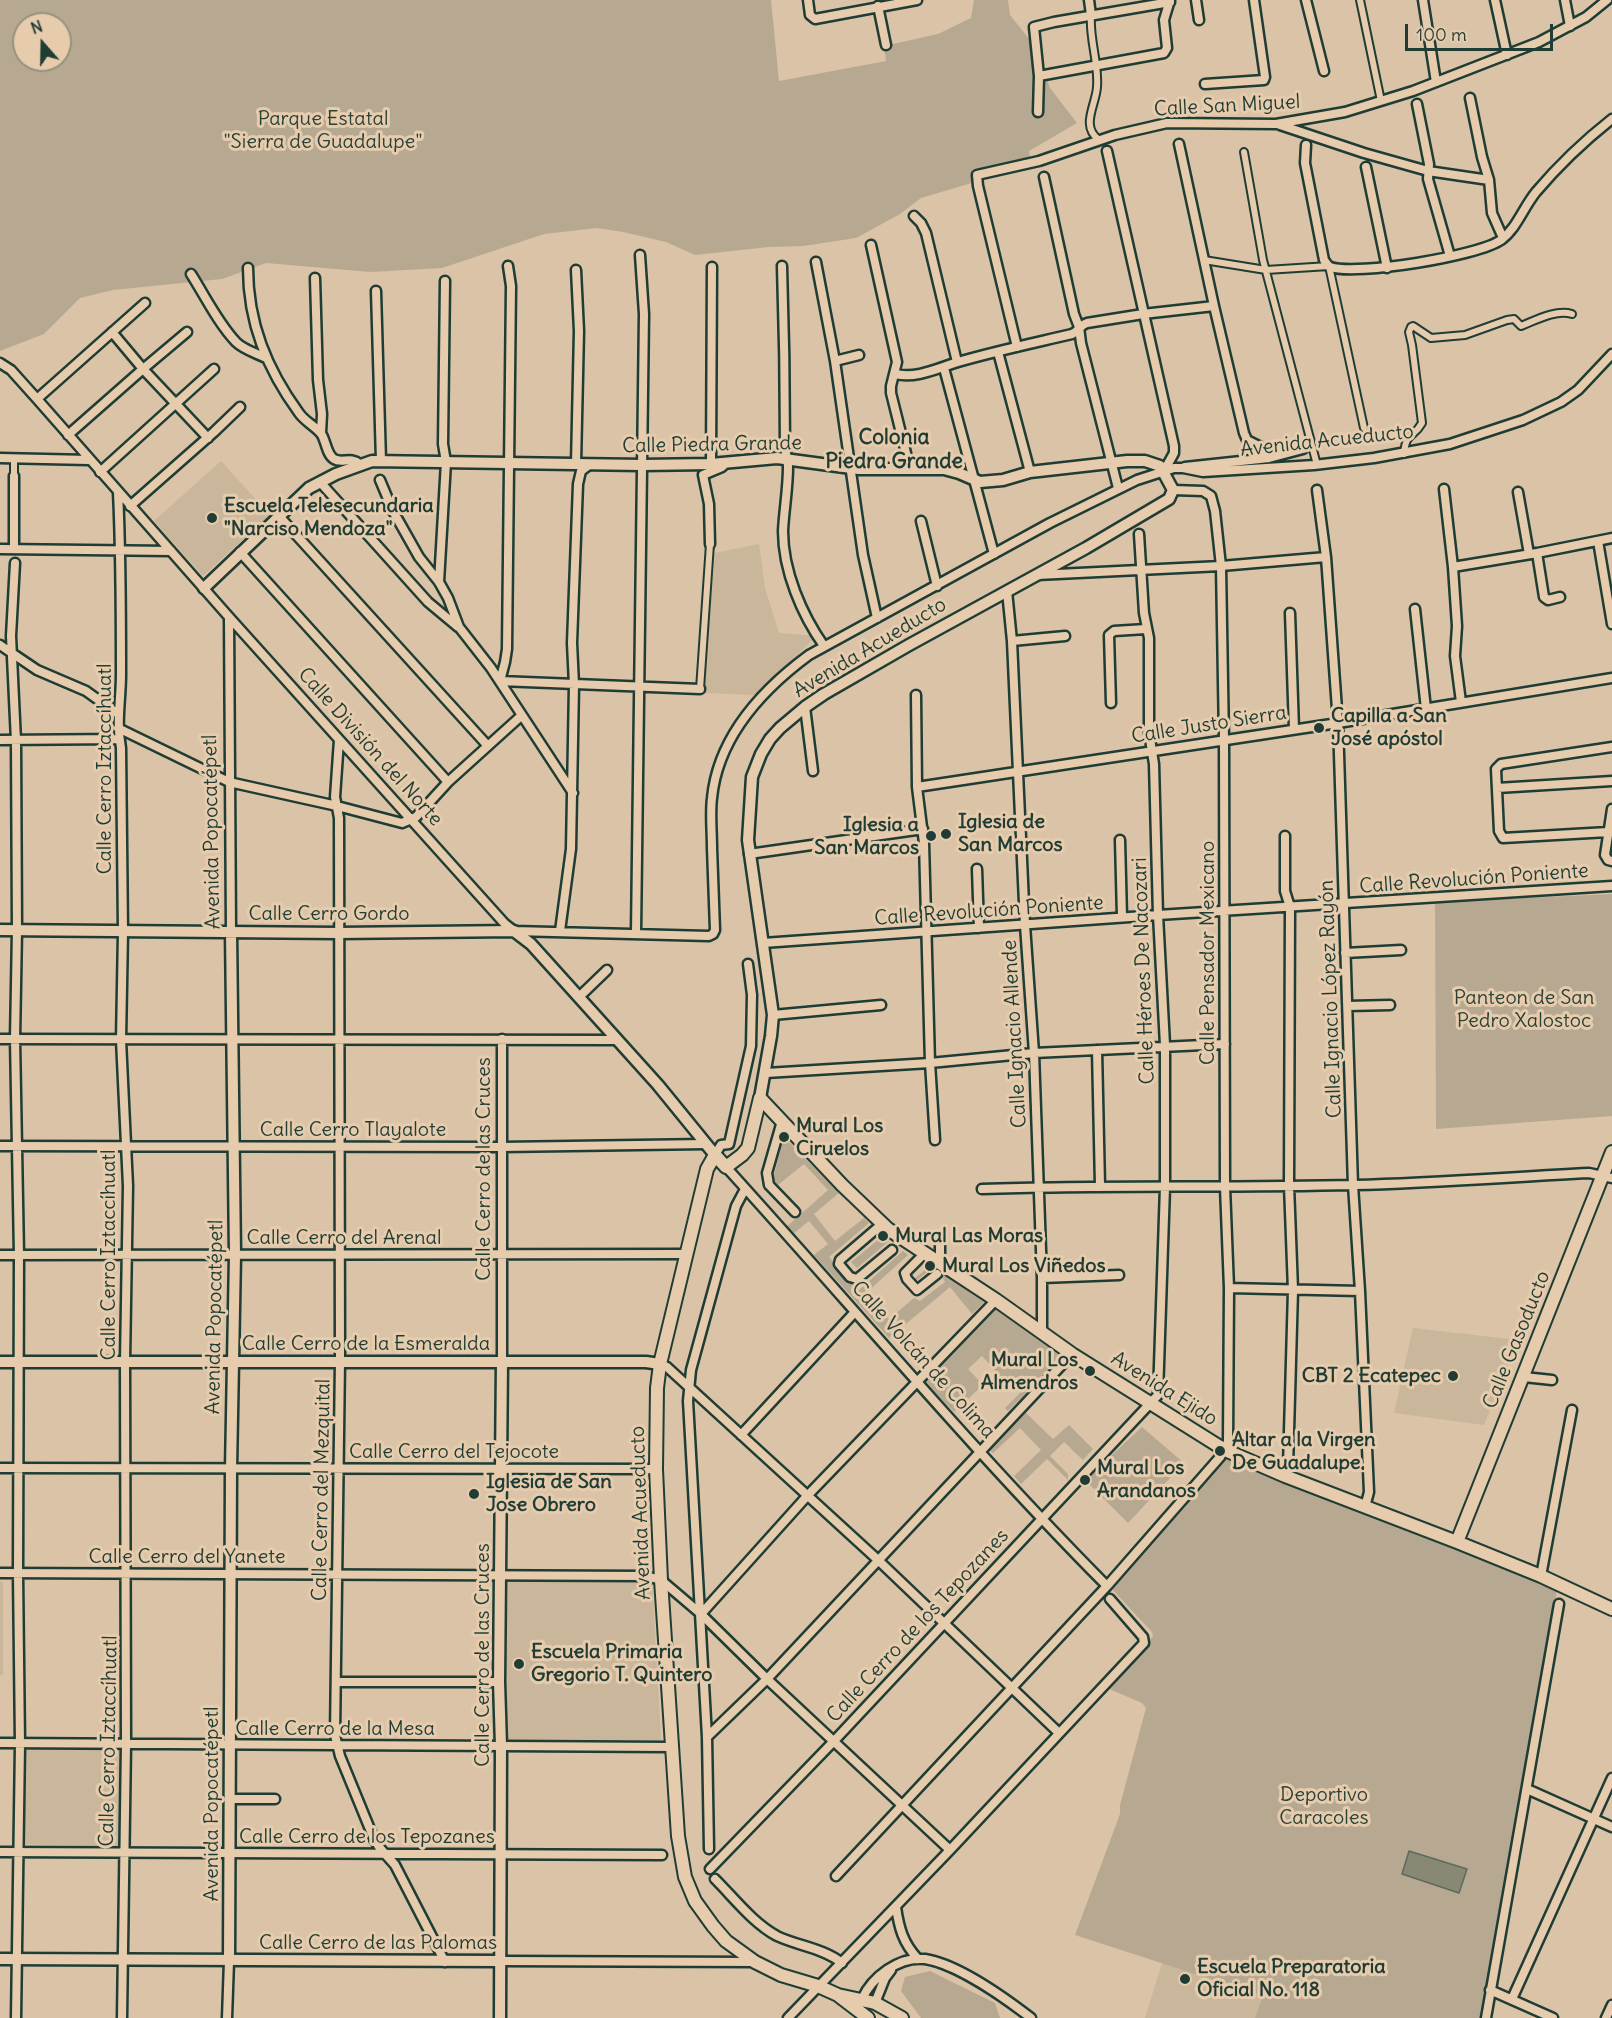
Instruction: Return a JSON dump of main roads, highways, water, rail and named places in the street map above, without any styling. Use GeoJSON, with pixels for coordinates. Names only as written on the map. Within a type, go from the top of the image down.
{"type":"FeatureCollection","features":[{"type":"Feature","properties":{"kind":"main road","name":"Avenida Ejido"},"geometry":{"type":"LineString","coordinates":[[760,1098],[882,1224],[925,1253],[939,1269],[996,1300],[1072,1354],[1225,1450],[1285,1476],[1541,1576],[1612,1609]]}},
{"type":"Feature","properties":{"kind":"main road","name":"Avenida Acueducto"},"geometry":{"type":"LineString","coordinates":[[726,1167],[748,1148],[760,1098]]}},
{"type":"Feature","properties":{"kind":"main road","name":"Calle Gasoducto"},"geometry":{"type":"LineString","coordinates":[[1457,1542],[1607,1177],[1612,1152]]}},
{"type":"Feature","properties":{"kind":"main road","name":"Avenida Acueducto"},"geometry":{"type":"LineString","coordinates":[[715,1155],[705,1176],[660,1364],[657,1389],[656,1469],[671,1746],[678,1836],[687,1883],[695,1901],[712,1926],[726,1941],[756,1962],[781,1975],[818,1986],[838,1995],[863,2013],[875,2003],[902,2018]]}},
{"type":"Feature","properties":{"kind":"main road","name":"Calle Volcán de Colima"},"geometry":{"type":"LineString","coordinates":[[715,1155],[726,1167]]}},
{"type":"Feature","properties":{"kind":"place","name":"Escuela Telesecundaria \"Narciso Mendoza\""},"geometry":{"type":"Point","coordinates":[212,518]}},
{"type":"Feature","properties":{"kind":"place","name":"Capilla a San José apóstol"},"geometry":{"type":"Point","coordinates":[1319,728]}},
{"type":"Feature","properties":{"kind":"place","name":"Iglesia de San Marcos"},"geometry":{"type":"Point","coordinates":[946,834]}},
{"type":"Feature","properties":{"kind":"place","name":"Iglesia a San Marcos"},"geometry":{"type":"Point","coordinates":[931,836]}},
{"type":"Feature","properties":{"kind":"place","name":"Mural Los Ciruelos"},"geometry":{"type":"Point","coordinates":[784,1137]}},
{"type":"Feature","properties":{"kind":"place","name":"Mural Las Moras"},"geometry":{"type":"Point","coordinates":[883,1236]}},
{"type":"Feature","properties":{"kind":"place","name":"Mural Los Viñedos"},"geometry":{"type":"Point","coordinates":[930,1266]}},
{"type":"Feature","properties":{"kind":"place","name":"Mural Los Almendros"},"geometry":{"type":"Point","coordinates":[1090,1371]}},
{"type":"Feature","properties":{"kind":"place","name":"CBT 2 Ecatepec"},"geometry":{"type":"Point","coordinates":[1453,1376]}},
{"type":"Feature","properties":{"kind":"place","name":"Altar a la Virgen De Guadalupe."},"geometry":{"type":"Point","coordinates":[1220,1451]}},
{"type":"Feature","properties":{"kind":"place","name":"Mural Los Arandanos"},"geometry":{"type":"Point","coordinates":[1085,1480]}},
{"type":"Feature","properties":{"kind":"place","name":"Iglesia de San Jose Obrero"},"geometry":{"type":"Point","coordinates":[474,1494]}},
{"type":"Feature","properties":{"kind":"place","name":"Escuela Primaria Gregorio T. Quintero"},"geometry":{"type":"Point","coordinates":[519,1664]}},
{"type":"Feature","properties":{"kind":"place","name":"Escuela Preparatoria Oficial No. 118"},"geometry":{"type":"Point","coordinates":[1185,1979]}},
{"type":"Feature","properties":{"kind":"district","name":"Colonia Piedra Grande"},"geometry":{"type":"Point","coordinates":[894,450]}},
{"type":"Feature","properties":{"kind":"park label","name":"Parque Estatal \"Sierra de Guadalupe\""},"geometry":{"type":"Point","coordinates":[323,130]}},
{"type":"Feature","properties":{"kind":"park label","name":"Panteon de San Pedro Xalostoc"},"geometry":{"type":"Point","coordinates":[1524,1010]}},
{"type":"Feature","properties":{"kind":"park label","name":"Deportivo Caracoles"},"geometry":{"type":"Point","coordinates":[1324,1806]}}]}
